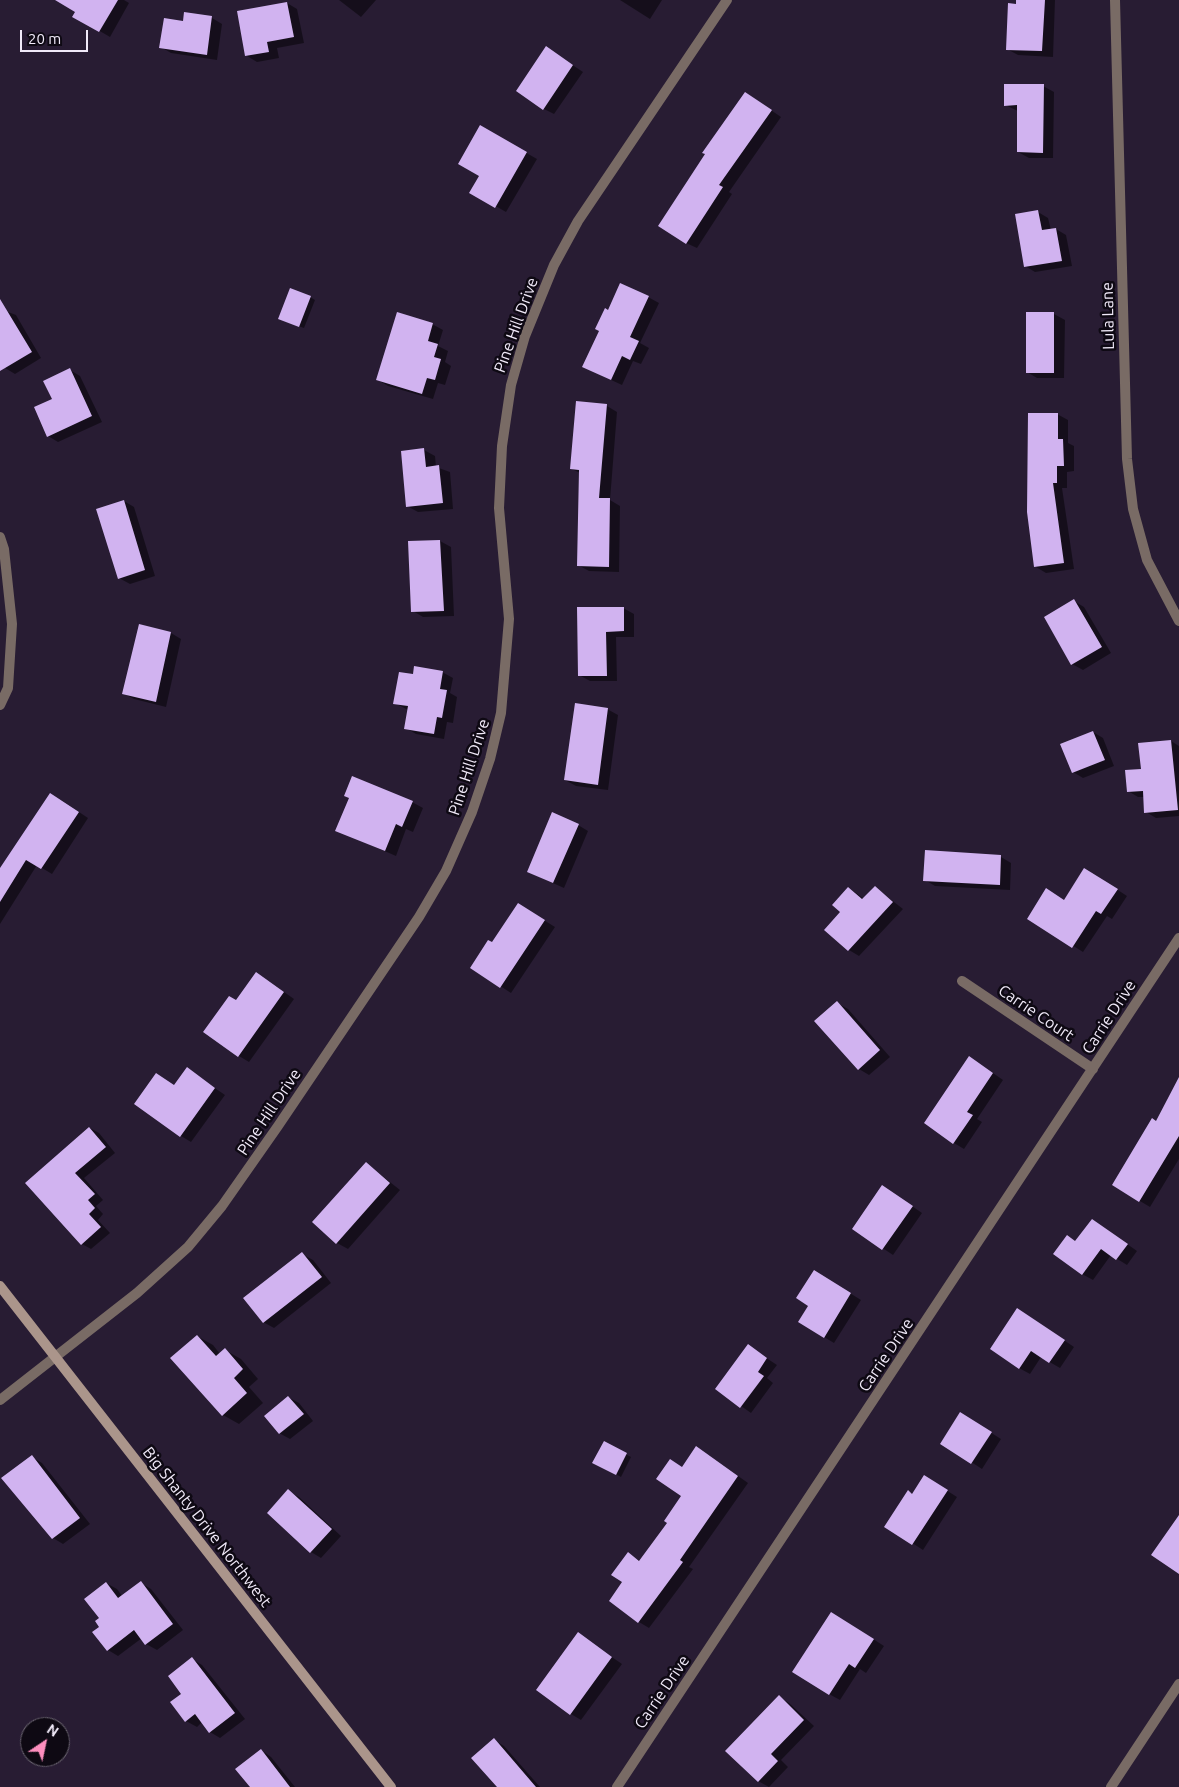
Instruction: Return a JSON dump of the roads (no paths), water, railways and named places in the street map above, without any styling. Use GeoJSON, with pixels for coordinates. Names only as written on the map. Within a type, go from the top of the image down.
{"type":"FeatureCollection","features":[{"type":"Feature","properties":{"kind":"street","name":"Pine Hill Drive"},"geometry":{"type":"LineString","coordinates":[[0,1400],[137,1293],[188,1247],[222,1206],[419,917],[446,871],[475,803],[490,759],[501,713],[509,619],[499,508],[502,446],[511,385],[525,336],[554,265],[578,221],[727,0]]}},
{"type":"Feature","properties":{"kind":"street","name":"Lula Lane"},"geometry":{"type":"LineString","coordinates":[[1115,0],[1127,459],[1133,509],[1147,560],[1179,622]]}},
{"type":"Feature","properties":{"kind":"street"},"geometry":{"type":"LineString","coordinates":[[0,537],[4,549],[12,624],[8,688],[0,705]]}},
{"type":"Feature","properties":{"kind":"street","name":"Carrie Drive"},"geometry":{"type":"LineString","coordinates":[[617,1787],[1179,938]]}},
{"type":"Feature","properties":{"kind":"street","name":"Carrie Court"},"geometry":{"type":"LineString","coordinates":[[962,981],[1093,1069]]}},
{"type":"Feature","properties":{"kind":"street","name":"Big Shanty Drive Northwest"},"geometry":{"type":"LineString","coordinates":[[0,1286],[390,1787]]}},
{"type":"Feature","properties":{"kind":"street"},"geometry":{"type":"LineString","coordinates":[[1111,1787],[1179,1684]]}}]}
